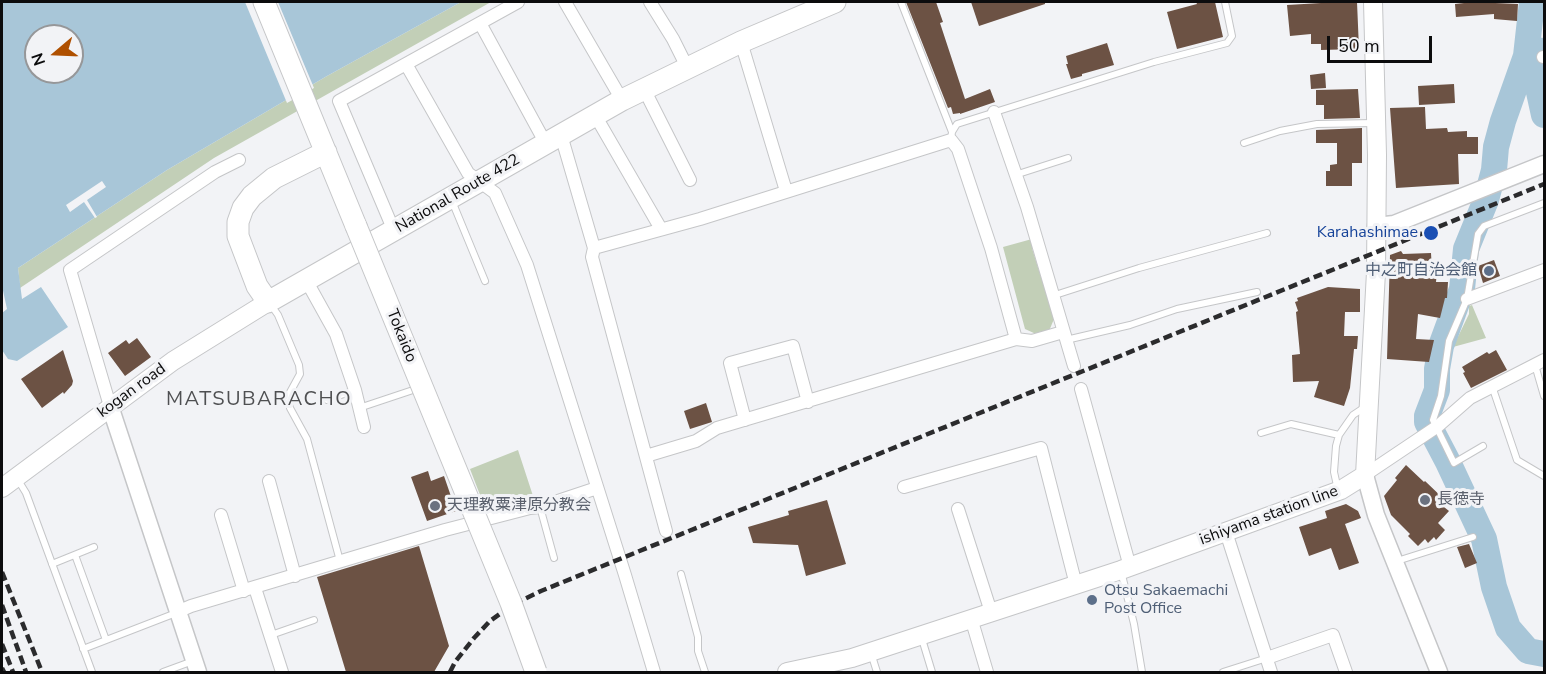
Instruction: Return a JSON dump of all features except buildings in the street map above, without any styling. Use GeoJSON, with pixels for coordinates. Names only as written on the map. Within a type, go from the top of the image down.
{"type":"FeatureCollection","features":[{"type":"Feature","properties":{"kind":"highway","name":"Tokaido"},"geometry":{"type":"LineString","coordinates":[[264,2],[512,603],[535,668]]}},
{"type":"Feature","properties":{"kind":"highway","name":"National Route 422"},"geometry":{"type":"LineString","coordinates":[[268,302],[622,100],[741,42],[835,2]]}},
{"type":"Feature","properties":{"kind":"highway"},"geometry":{"type":"LineString","coordinates":[[268,302],[257,286],[238,236],[238,222],[243,208],[261,187],[274,178],[326,152]]}},
{"type":"Feature","properties":{"kind":"main road"},"geometry":{"type":"LineString","coordinates":[[1365,475],[1376,226],[1373,2]]}},
{"type":"Feature","properties":{"kind":"main road","name":"kogan road"},"geometry":{"type":"LineString","coordinates":[[9,482],[173,361],[268,302]]}},
{"type":"Feature","properties":{"kind":"main road","name":"ishiyama station line"},"geometry":{"type":"LineString","coordinates":[[787,672],[813,670],[1125,569],[1339,491],[1365,475]]}},
{"type":"Feature","properties":{"kind":"street"},"geometry":{"type":"LineString","coordinates":[[394,231],[339,101],[518,2]]}},
{"type":"Feature","properties":{"kind":"street"},"geometry":{"type":"LineString","coordinates":[[565,2],[622,100]]}},
{"type":"Feature","properties":{"kind":"street"},"geometry":{"type":"LineString","coordinates":[[650,2],[687,67]]}},
{"type":"Feature","properties":{"kind":"street"},"geometry":{"type":"LineString","coordinates":[[480,23],[554,139],[594,248],[592,257],[666,531]]}},
{"type":"Feature","properties":{"kind":"street"},"geometry":{"type":"LineString","coordinates":[[741,42],[786,191]]}},
{"type":"Feature","properties":{"kind":"street"},"geometry":{"type":"LineString","coordinates":[[406,64],[468,173],[495,193],[527,265],[654,672]]}},
{"type":"Feature","properties":{"kind":"street"},"geometry":{"type":"LineString","coordinates":[[644,89],[690,180]]}},
{"type":"Feature","properties":{"kind":"street"},"geometry":{"type":"LineString","coordinates":[[993,112],[1027,207],[1074,366]]}},
{"type":"Feature","properties":{"kind":"street"},"geometry":{"type":"LineString","coordinates":[[595,116],[661,229]]}},
{"type":"Feature","properties":{"kind":"street"},"geometry":{"type":"LineString","coordinates":[[594,248],[786,191],[952,136],[991,248],[1016,339]]}},
{"type":"Feature","properties":{"kind":"street"},"geometry":{"type":"LineString","coordinates":[[196,667],[110,406],[70,270],[215,172],[239,160]]}},
{"type":"Feature","properties":{"kind":"street"},"geometry":{"type":"LineString","coordinates":[[1376,226],[1394,224],[1545,164]]}},
{"type":"Feature","properties":{"kind":"street"},"geometry":{"type":"LineString","coordinates":[[364,247],[478,521],[535,668]]}},
{"type":"Feature","properties":{"kind":"street"},"geometry":{"type":"LineString","coordinates":[[1467,299],[1545,270]]}},
{"type":"Feature","properties":{"kind":"street"},"geometry":{"type":"LineString","coordinates":[[306,280],[336,334],[355,390],[364,427]]}},
{"type":"Feature","properties":{"kind":"street"},"geometry":{"type":"LineString","coordinates":[[646,456],[696,441],[717,428],[1016,339],[1032,341],[1064,336]]}},
{"type":"Feature","properties":{"kind":"street"},"geometry":{"type":"LineString","coordinates":[[746,420],[730,363],[793,346],[808,402]]}},
{"type":"Feature","properties":{"kind":"street"},"geometry":{"type":"LineString","coordinates":[[1439,672],[1377,515],[1365,475],[1434,429],[1470,398],[1539,362]]}},
{"type":"Feature","properties":{"kind":"street"},"geometry":{"type":"LineString","coordinates":[[1081,389],[1125,569]]}},
{"type":"Feature","properties":{"kind":"street"},"geometry":{"type":"LineString","coordinates":[[904,486],[1041,448],[1076,585]]}},
{"type":"Feature","properties":{"kind":"street"},"geometry":{"type":"LineString","coordinates":[[269,481],[295,576]]}},
{"type":"Feature","properties":{"kind":"street"},"geometry":{"type":"LineString","coordinates":[[177,612],[478,521],[540,507],[597,488]]}},
{"type":"Feature","properties":{"kind":"street"},"geometry":{"type":"LineString","coordinates":[[958,509],[991,612]]}},
{"type":"Feature","properties":{"kind":"street"},"geometry":{"type":"LineString","coordinates":[[221,515],[249,589],[270,636],[282,672]]}},
{"type":"Feature","properties":{"kind":"street"},"geometry":{"type":"LineString","coordinates":[[1226,532],[1271,672]]}},
{"type":"Feature","properties":{"kind":"street"},"geometry":{"type":"LineString","coordinates":[[970,618],[987,672]]}},
{"type":"Feature","properties":{"kind":"street"},"geometry":{"type":"LineString","coordinates":[[1266,658],[1333,635],[1346,672]]}},
{"type":"Feature","properties":{"kind":"lane"},"geometry":{"type":"LineString","coordinates":[[901,2],[952,136]]}},
{"type":"Feature","properties":{"kind":"lane"},"geometry":{"type":"LineString","coordinates":[[952,136],[957,124],[1154,62],[1227,43],[1232,36],[1225,2]]}},
{"type":"Feature","properties":{"kind":"lane"},"geometry":{"type":"LineString","coordinates":[[1244,143],[1280,131],[1317,124],[1376,123]]}},
{"type":"Feature","properties":{"kind":"lane"},"geometry":{"type":"LineString","coordinates":[[1015,175],[1068,158]]}},
{"type":"Feature","properties":{"kind":"lane"},"geometry":{"type":"LineString","coordinates":[[450,198],[485,281]]}},
{"type":"Feature","properties":{"kind":"lane"},"geometry":{"type":"LineString","coordinates":[[1483,446],[1454,463],[1434,429],[1449,341],[1467,299],[1478,234],[1484,226],[1545,203]]}},
{"type":"Feature","properties":{"kind":"lane"},"geometry":{"type":"LineString","coordinates":[[1052,296],[1139,268],[1267,233]]}},
{"type":"Feature","properties":{"kind":"lane"},"geometry":{"type":"LineString","coordinates":[[1064,336],[1130,325],[1177,309],[1257,292]]}},
{"type":"Feature","properties":{"kind":"lane"},"geometry":{"type":"LineString","coordinates":[[268,302],[278,315],[299,365],[300,374],[288,396],[288,401],[307,439],[340,562]]}},
{"type":"Feature","properties":{"kind":"lane"},"geometry":{"type":"LineString","coordinates":[[1539,362],[1545,396]]}},
{"type":"Feature","properties":{"kind":"lane"},"geometry":{"type":"LineString","coordinates":[[1492,386],[1517,460],[1545,476]]}},
{"type":"Feature","properties":{"kind":"lane"},"geometry":{"type":"LineString","coordinates":[[359,408],[422,387]]}},
{"type":"Feature","properties":{"kind":"lane"},"geometry":{"type":"LineString","coordinates":[[327,400],[355,390]]}},
{"type":"Feature","properties":{"kind":"lane"},"geometry":{"type":"LineString","coordinates":[[1339,491],[1334,472],[1339,435],[1353,415],[1369,405]]}},
{"type":"Feature","properties":{"kind":"lane"},"geometry":{"type":"LineString","coordinates":[[1261,433],[1291,424],[1339,435]]}},
{"type":"Feature","properties":{"kind":"lane"},"geometry":{"type":"LineString","coordinates":[[9,482],[26,493],[92,672]]}},
{"type":"Feature","properties":{"kind":"lane"},"geometry":{"type":"LineString","coordinates":[[540,507],[554,558]]}},
{"type":"Feature","properties":{"kind":"lane"},"geometry":{"type":"LineString","coordinates":[[1396,561],[1473,537]]}},
{"type":"Feature","properties":{"kind":"lane"},"geometry":{"type":"LineString","coordinates":[[52,564],[94,547]]}},
{"type":"Feature","properties":{"kind":"lane"},"geometry":{"type":"LineString","coordinates":[[75,555],[106,640]]}},
{"type":"Feature","properties":{"kind":"lane"},"geometry":{"type":"LineString","coordinates":[[1125,569],[1142,672]]}},
{"type":"Feature","properties":{"kind":"lane"},"geometry":{"type":"LineString","coordinates":[[681,574],[698,637],[698,651],[705,672]]}},
{"type":"Feature","properties":{"kind":"lane"},"geometry":{"type":"LineString","coordinates":[[83,650],[177,612]]}},
{"type":"Feature","properties":{"kind":"lane"},"geometry":{"type":"LineString","coordinates":[[270,636],[314,620]]}},
{"type":"Feature","properties":{"kind":"lane"},"geometry":{"type":"LineString","coordinates":[[921,635],[932,672]]}},
{"type":"Feature","properties":{"kind":"lane"},"geometry":{"type":"LineString","coordinates":[[871,652],[877,672]]}},
{"type":"Feature","properties":{"kind":"lane"},"geometry":{"type":"LineString","coordinates":[[1223,672],[1266,658]]}},
{"type":"Feature","properties":{"kind":"lane"},"geometry":{"type":"LineString","coordinates":[[163,672],[196,667]]}},
{"type":"Feature","properties":{"kind":"green space"},"geometry":{"type":"Polygon","coordinates":[[[461,2],[491,2],[214,158],[20,288],[18,268],[167,170],[327,76],[461,2]]]}},
{"type":"Feature","properties":{"kind":"green space"},"geometry":{"type":"Polygon","coordinates":[[[1032,239],[1032,248],[1054,319],[1049,331],[1036,334],[1025,329],[1003,247],[1032,239]]]}},
{"type":"Feature","properties":{"kind":"green space"},"geometry":{"type":"Polygon","coordinates":[[[1472,305],[1486,338],[1453,347],[1469,314],[1469,306],[1472,305]]]}},
{"type":"Feature","properties":{"kind":"green space"},"geometry":{"type":"Polygon","coordinates":[[[518,450],[534,499],[487,513],[470,469],[518,450]]]}},
{"type":"Feature","properties":{"kind":"water"},"geometry":{"type":"Polygon","coordinates":[[[2,2],[461,2],[327,76],[167,170],[18,268],[22,299],[41,287],[68,327],[17,361],[8,359],[2,350],[2,313],[7,309],[2,286],[2,2]]]}},
{"type":"Feature","properties":{"kind":"pier"},"geometry":{"type":"Polygon","coordinates":[[[245,2],[278,2],[314,88],[287,103],[245,2]]]}},
{"type":"Feature","properties":{"kind":"pier"},"geometry":{"type":"Polygon","coordinates":[[[102,181],[106,187],[87,200],[97,217],[95,218],[84,202],[70,212],[66,205],[102,181]]]}},
{"type":"Feature","properties":{"kind":"waterway"},"geometry":{"type":"LineString","coordinates":[[1532,2],[1526,56],[1503,121],[1486,200],[1466,249],[1462,289],[1441,346],[1437,369],[1437,390],[1427,422],[1484,539],[1494,587],[1508,628],[1528,651],[1544,654]]}},
{"type":"Feature","properties":{"kind":"waterway"},"geometry":{"type":"LineString","coordinates":[[1538,50],[1537,83],[1544,115]]}},
{"type":"Feature","properties":{"kind":"railway"},"geometry":{"type":"LineString","coordinates":[[450,672],[455,662],[490,621],[512,605],[541,591],[1544,184]]}},
{"type":"Feature","properties":{"kind":"railway"},"geometry":{"type":"LineString","coordinates":[[2,572],[42,672]]}},
{"type":"Feature","properties":{"kind":"railway"},"geometry":{"type":"LineString","coordinates":[[2,605],[26,672]]}},
{"type":"Feature","properties":{"kind":"railway"},"geometry":{"type":"LineString","coordinates":[[2,644],[13,672]]}},
{"type":"Feature","properties":{"kind":"railway"},"geometry":{"type":"LineString","coordinates":[[2,668],[4,672]]}},
{"type":"Feature","properties":{"kind":"place","name":"Karahashimae"},"geometry":{"type":"Point","coordinates":[1431,233]}},
{"type":"Feature","properties":{"kind":"place","name":"中之町自治会館"},"geometry":{"type":"Point","coordinates":[1489,271]}},
{"type":"Feature","properties":{"kind":"place","name":"長徳寺"},"geometry":{"type":"Point","coordinates":[1425,500]}},
{"type":"Feature","properties":{"kind":"place","name":"天理教粟津原分教会"},"geometry":{"type":"Point","coordinates":[435,506]}},
{"type":"Feature","properties":{"kind":"place","name":"Otsu Sakaemachi Post Office"},"geometry":{"type":"Point","coordinates":[1092,600]}},
{"type":"Feature","properties":{"kind":"district","name":"MATSUBARACHO"},"geometry":{"type":"Point","coordinates":[259,400]}}]}
